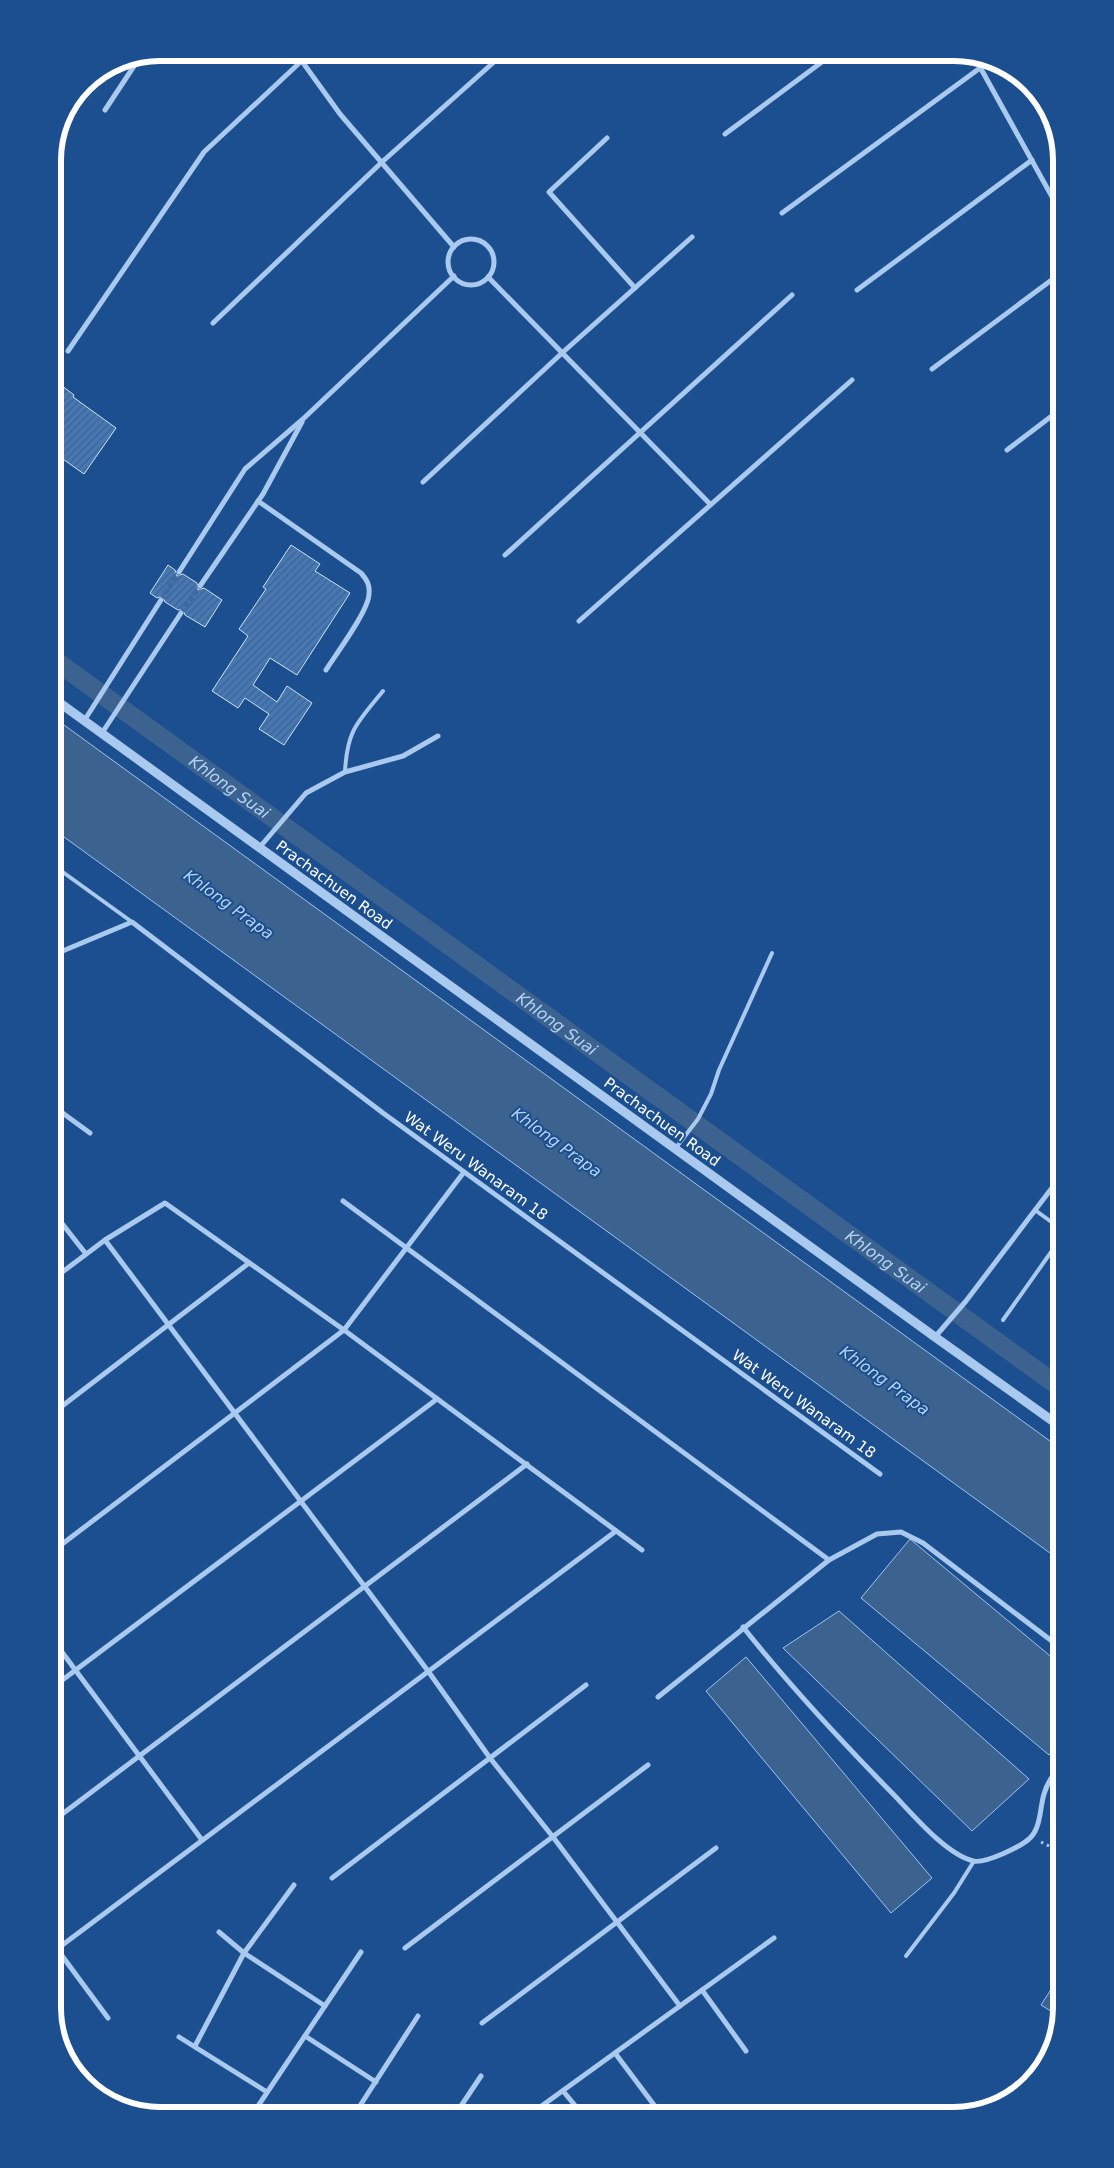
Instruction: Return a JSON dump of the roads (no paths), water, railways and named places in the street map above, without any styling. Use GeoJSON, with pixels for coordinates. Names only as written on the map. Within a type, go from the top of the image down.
{"type":"FeatureCollection","features":[{"type":"Feature","properties":{"kind":"street"},"geometry":{"type":"LineString","coordinates":[[68,351],[204,152],[300,61]]}},
{"type":"Feature","properties":{"kind":"street"},"geometry":{"type":"LineString","coordinates":[[302,61],[340,114],[454,247]]}},
{"type":"Feature","properties":{"kind":"street"},"geometry":{"type":"LineString","coordinates":[[213,323],[382,162],[495,61]]}},
{"type":"Feature","properties":{"kind":"street"},"geometry":{"type":"LineString","coordinates":[[726,134],[823,61]]}},
{"type":"Feature","properties":{"kind":"street"},"geometry":{"type":"LineString","coordinates":[[105,110],[135,65]]}},
{"type":"Feature","properties":{"kind":"street"},"geometry":{"type":"LineString","coordinates":[[978,65],[1053,197]]}},
{"type":"Feature","properties":{"kind":"street"},"geometry":{"type":"LineString","coordinates":[[782,212],[980,68]]}},
{"type":"Feature","properties":{"kind":"street"},"geometry":{"type":"LineString","coordinates":[[607,138],[549,192],[635,288]]}},
{"type":"Feature","properties":{"kind":"street"},"geometry":{"type":"LineString","coordinates":[[857,290],[1032,160]]}},
{"type":"Feature","properties":{"kind":"street"},"geometry":{"type":"LineString","coordinates":[[423,482],[562,352],[692,238]]}},
{"type":"Feature","properties":{"kind":"street"},"geometry":{"type":"LineString","coordinates":[[468,239],[476,239],[483,242],[493,254],[494,262],[488,277],[475,284],[460,281],[454,276],[448,261],[454,247],[468,239]]}},
{"type":"Feature","properties":{"kind":"street"},"geometry":{"type":"LineString","coordinates":[[179,572],[244,469],[303,419],[454,276]]}},
{"type":"Feature","properties":{"kind":"street"},"geometry":{"type":"LineString","coordinates":[[488,277],[710,504]]}},
{"type":"Feature","properties":{"kind":"street"},"geometry":{"type":"LineString","coordinates":[[932,369],[1053,280]]}},
{"type":"Feature","properties":{"kind":"street"},"geometry":{"type":"LineString","coordinates":[[505,555],[792,294]]}},
{"type":"Feature","properties":{"kind":"street"},"geometry":{"type":"LineString","coordinates":[[579,620],[852,380]]}},
{"type":"Feature","properties":{"kind":"street"},"geometry":{"type":"LineString","coordinates":[[1007,450],[1053,416]]}},
{"type":"Feature","properties":{"kind":"street"},"geometry":{"type":"LineString","coordinates":[[200,586],[258,501],[303,419]]}},
{"type":"Feature","properties":{"kind":"street"},"geometry":{"type":"LineString","coordinates":[[258,501],[361,573],[368,582],[370,596],[364,609],[326,670]]}},
{"type":"Feature","properties":{"kind":"street"},"geometry":{"type":"LineString","coordinates":[[84,721],[161,600]]}},
{"type":"Feature","properties":{"kind":"street"},"geometry":{"type":"LineString","coordinates":[[101,734],[181,613]]}},
{"type":"Feature","properties":{"kind":"street","name":"Prachachuen Road"},"geometry":{"type":"LineString","coordinates":[[61,704],[1053,1421]]}},
{"type":"Feature","properties":{"kind":"street"},"geometry":{"type":"LineString","coordinates":[[259,848],[306,793],[345,772],[403,756],[438,736]]}},
{"type":"Feature","properties":{"kind":"street"},"geometry":{"type":"LineString","coordinates":[[61,952],[132,922]]}},
{"type":"Feature","properties":{"kind":"street","name":"Wat Weru Wanaram 18"},"geometry":{"type":"LineString","coordinates":[[132,922],[383,1113],[880,1474]]}},
{"type":"Feature","properties":{"kind":"street"},"geometry":{"type":"LineString","coordinates":[[61,1112],[90,1133]]}},
{"type":"Feature","properties":{"kind":"street"},"geometry":{"type":"LineString","coordinates":[[61,1544],[236,1414],[344,1330],[464,1172]]}},
{"type":"Feature","properties":{"kind":"street"},"geometry":{"type":"LineString","coordinates":[[935,1337],[955,1315],[1053,1187]]}},
{"type":"Feature","properties":{"kind":"street"},"geometry":{"type":"LineString","coordinates":[[343,1201],[829,1560]]}},
{"type":"Feature","properties":{"kind":"street"},"geometry":{"type":"LineString","coordinates":[[61,1273],[106,1240],[165,1203],[344,1330],[642,1550]]}},
{"type":"Feature","properties":{"kind":"street"},"geometry":{"type":"LineString","coordinates":[[61,1222],[86,1254]]}},
{"type":"Feature","properties":{"kind":"street"},"geometry":{"type":"LineString","coordinates":[[106,1240],[366,1586],[490,1758],[553,1837],[680,2006]]}},
{"type":"Feature","properties":{"kind":"street"},"geometry":{"type":"LineString","coordinates":[[61,1407],[249,1263]]}},
{"type":"Feature","properties":{"kind":"street"},"geometry":{"type":"LineString","coordinates":[[61,1680],[437,1398]]}},
{"type":"Feature","properties":{"kind":"street"},"geometry":{"type":"LineString","coordinates":[[61,1814],[527,1464]]}},
{"type":"Feature","properties":{"kind":"street"},"geometry":{"type":"LineString","coordinates":[[61,1946],[616,1531]]}},
{"type":"Feature","properties":{"kind":"street"},"geometry":{"type":"LineString","coordinates":[[658,1697],[829,1560],[877,1534],[901,1532],[923,1543],[1053,1641]]}},
{"type":"Feature","properties":{"kind":"street"},"geometry":{"type":"LineString","coordinates":[[743,1627],[771,1662],[911,1812],[954,1852],[974,1861],[994,1857],[1031,1837],[1039,1821],[1045,1791],[1053,1775]]}},
{"type":"Feature","properties":{"kind":"street"},"geometry":{"type":"LineString","coordinates":[[61,1652],[202,1840]]}},
{"type":"Feature","properties":{"kind":"street"},"geometry":{"type":"LineString","coordinates":[[332,1878],[586,1685]]}},
{"type":"Feature","properties":{"kind":"street"},"geometry":{"type":"LineString","coordinates":[[404,1948],[648,1766]]}},
{"type":"Feature","properties":{"kind":"street"},"geometry":{"type":"LineString","coordinates":[[482,2023],[716,1848]]}},
{"type":"Feature","properties":{"kind":"street"},"geometry":{"type":"LineString","coordinates":[[195,2046],[244,1953],[294,1885]]}},
{"type":"Feature","properties":{"kind":"street"},"geometry":{"type":"LineString","coordinates":[[219,1932],[244,1953],[325,2006]]}},
{"type":"Feature","properties":{"kind":"street"},"geometry":{"type":"LineString","coordinates":[[540,2107],[774,1938]]}},
{"type":"Feature","properties":{"kind":"street"},"geometry":{"type":"LineString","coordinates":[[257,2107],[361,1952]]}},
{"type":"Feature","properties":{"kind":"street"},"geometry":{"type":"LineString","coordinates":[[61,1958],[108,2018]]}},
{"type":"Feature","properties":{"kind":"street"},"geometry":{"type":"LineString","coordinates":[[702,1990],[746,2051]]}},
{"type":"Feature","properties":{"kind":"street"},"geometry":{"type":"LineString","coordinates":[[360,2107],[418,2016]]}},
{"type":"Feature","properties":{"kind":"street"},"geometry":{"type":"LineString","coordinates":[[304,2036],[376,2082]]}},
{"type":"Feature","properties":{"kind":"street"},"geometry":{"type":"LineString","coordinates":[[179,2037],[268,2092]]}},
{"type":"Feature","properties":{"kind":"street"},"geometry":{"type":"LineString","coordinates":[[615,2053],[656,2107]]}},
{"type":"Feature","properties":{"kind":"street"},"geometry":{"type":"LineString","coordinates":[[460,2107],[481,2076]]}},
{"type":"Feature","properties":{"kind":"street"},"geometry":{"type":"LineString","coordinates":[[563,2091],[576,2107]]}},
{"type":"Feature","properties":{"kind":"lane"},"geometry":{"type":"LineString","coordinates":[[345,772],[349,738],[356,724],[383,692]]}},
{"type":"Feature","properties":{"kind":"lane"},"geometry":{"type":"LineString","coordinates":[[61,872],[132,922]]}},
{"type":"Feature","properties":{"kind":"lane"},"geometry":{"type":"LineString","coordinates":[[675,1149],[698,1119],[712,1094],[719,1070],[772,953]]}},
{"type":"Feature","properties":{"kind":"lane"},"geometry":{"type":"LineString","coordinates":[[1035,1210],[1053,1223]]}},
{"type":"Feature","properties":{"kind":"lane"},"geometry":{"type":"LineString","coordinates":[[1003,1320],[1053,1251]]}},
{"type":"Feature","properties":{"kind":"lane"},"geometry":{"type":"LineString","coordinates":[[906,1956],[954,1894],[974,1861]]}},
{"type":"Feature","properties":{"kind":"water","name":"Khlong Prapa"},"geometry":{"type":"Polygon","coordinates":[[[61,723],[1053,1443],[1053,1555],[61,835],[61,723]]]}},
{"type":"Feature","properties":{"kind":"water"},"geometry":{"type":"Polygon","coordinates":[[[910,1539],[1053,1658],[1053,1750],[1049,1755],[861,1598],[910,1539]]]}},
{"type":"Feature","properties":{"kind":"water"},"geometry":{"type":"Polygon","coordinates":[[[839,1611],[1029,1779],[972,1831],[783,1648],[839,1611]]]}},
{"type":"Feature","properties":{"kind":"water"},"geometry":{"type":"Polygon","coordinates":[[[746,1657],[932,1878],[891,1913],[706,1691],[746,1657]]]}},
{"type":"Feature","properties":{"kind":"water"},"geometry":{"type":"Polygon","coordinates":[[[1053,1986],[1053,2012],[1041,2005],[1053,1986]]]}},
{"type":"Feature","properties":{"kind":"waterway","name":"Khlong Suai"},"geometry":{"type":"LineString","coordinates":[[61,665],[1053,1382]]}},
{"type":"Feature","properties":{"kind":"tunnel"},"geometry":{"type":"LineString","coordinates":[[161,600],[179,572]]}},
{"type":"Feature","properties":{"kind":"tunnel"},"geometry":{"type":"LineString","coordinates":[[181,613],[200,586]]}}]}
